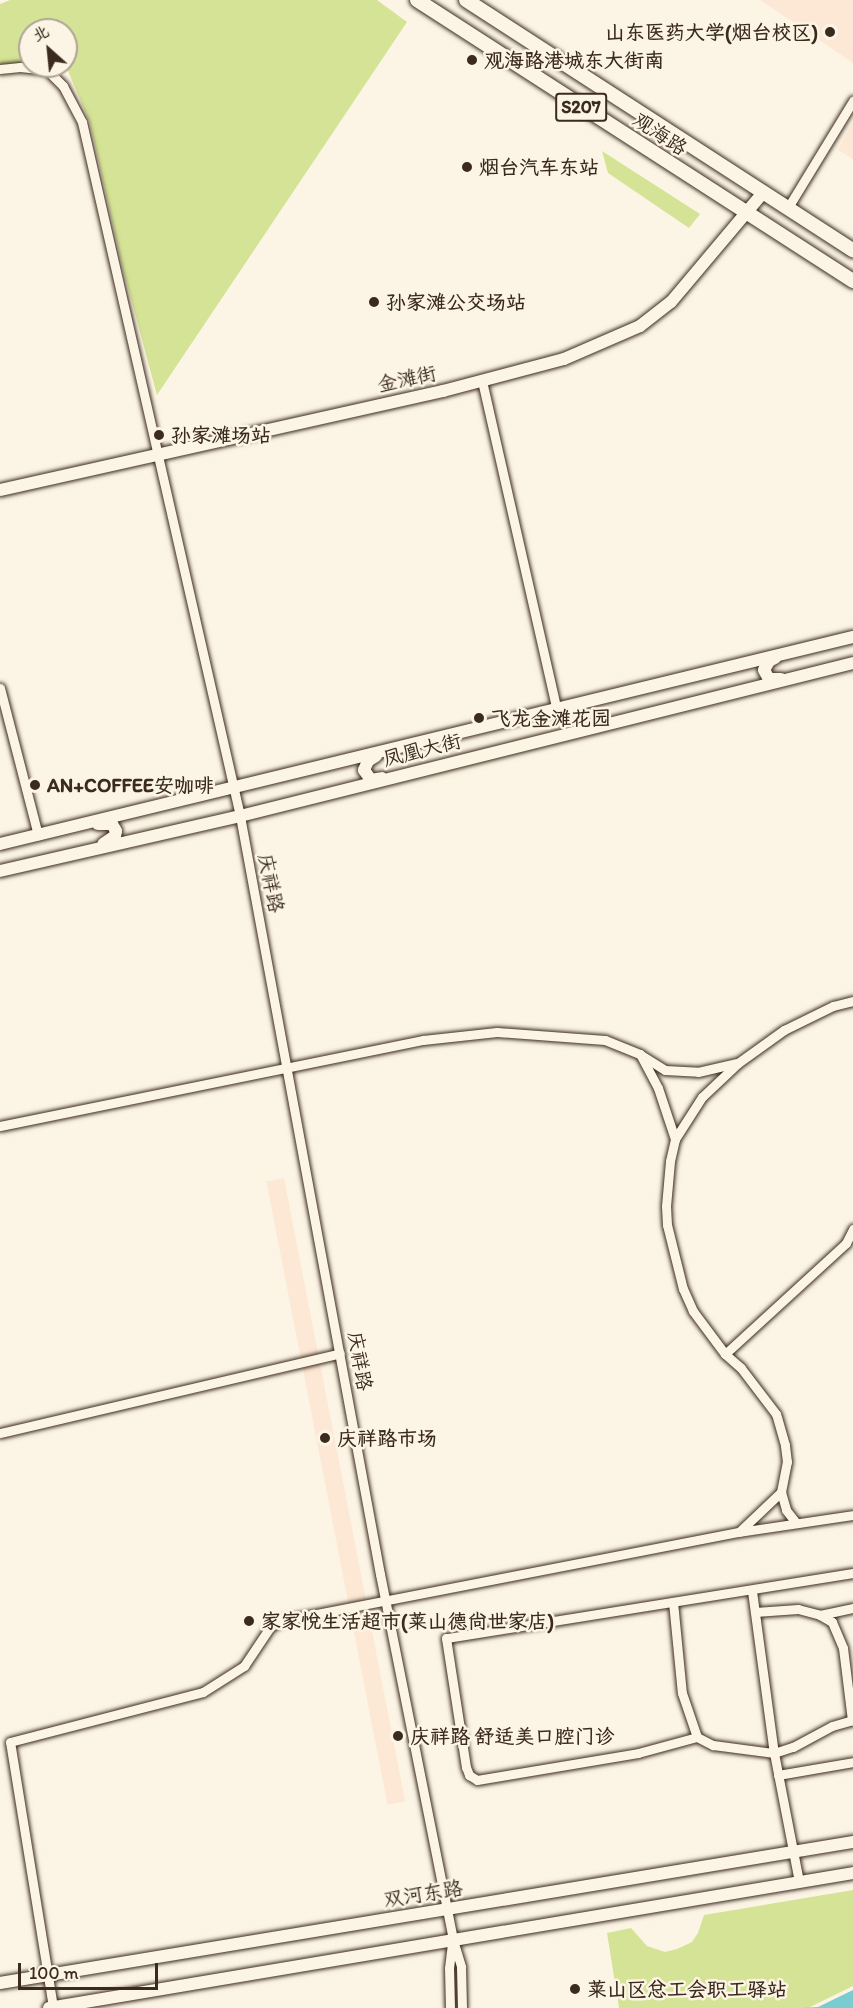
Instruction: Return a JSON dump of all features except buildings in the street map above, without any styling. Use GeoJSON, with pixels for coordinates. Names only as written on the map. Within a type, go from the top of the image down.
{"type":"FeatureCollection","features":[{"type":"Feature","properties":{"kind":"main road","name":"观海路"},"geometry":{"type":"LineString","coordinates":[[417,0],[853,281]]}},
{"type":"Feature","properties":{"kind":"main road","name":"观海路"},"geometry":{"type":"LineString","coordinates":[[466,0],[762,194],[853,250]]}},
{"type":"Feature","properties":{"kind":"street","name":"庆祥路"},"geometry":{"type":"LineString","coordinates":[[0,69],[20,67],[47,70],[63,86],[82,122],[240,816],[386,1601],[453,1940],[461,1966],[462,2008]]}},
{"type":"Feature","properties":{"kind":"street"},"geometry":{"type":"LineString","coordinates":[[787,209],[853,101]]}},
{"type":"Feature","properties":{"kind":"street","name":"金滩街"},"geometry":{"type":"LineString","coordinates":[[0,490],[482,381],[564,359],[640,326],[678,294],[762,194]]}},
{"type":"Feature","properties":{"kind":"street"},"geometry":{"type":"LineString","coordinates":[[482,381],[557,710]]}},
{"type":"Feature","properties":{"kind":"street","name":"凤凰大街"},"geometry":{"type":"LineString","coordinates":[[0,844],[853,637]]}},
{"type":"Feature","properties":{"kind":"street"},"geometry":{"type":"LineString","coordinates":[[790,652],[769,661],[765,665],[766,675],[775,680],[800,676]]}},
{"type":"Feature","properties":{"kind":"street","name":"凤凰大街"},"geometry":{"type":"LineString","coordinates":[[0,871],[240,816],[853,663]]}},
{"type":"Feature","properties":{"kind":"street"},"geometry":{"type":"LineString","coordinates":[[0,688],[38,835]]}},
{"type":"Feature","properties":{"kind":"street"},"geometry":{"type":"LineString","coordinates":[[391,750],[371,758],[364,770],[371,780],[398,777]]}},
{"type":"Feature","properties":{"kind":"street"},"geometry":{"type":"LineString","coordinates":[[79,826],[106,823],[112,824],[116,831],[115,836],[107,843],[79,853]]}},
{"type":"Feature","properties":{"kind":"street"},"geometry":{"type":"LineString","coordinates":[[796,1523],[786,1510],[781,1492],[787,1462],[776,1414],[741,1368],[725,1354],[693,1311],[676,1269],[666,1206],[675,1139],[702,1097],[738,1063],[784,1030],[833,1006],[853,1001]]}},
{"type":"Feature","properties":{"kind":"street"},"geometry":{"type":"LineString","coordinates":[[0,1126],[423,1040],[497,1032],[605,1040],[640,1054],[665,1070],[698,1072],[738,1063]]}},
{"type":"Feature","properties":{"kind":"street"},"geometry":{"type":"LineString","coordinates":[[640,1054],[658,1088],[675,1139]]}},
{"type":"Feature","properties":{"kind":"street"},"geometry":{"type":"LineString","coordinates":[[725,1354],[846,1243],[853,1229]]}},
{"type":"Feature","properties":{"kind":"street"},"geometry":{"type":"LineString","coordinates":[[0,1433],[340,1353]]}},
{"type":"Feature","properties":{"kind":"street"},"geometry":{"type":"LineString","coordinates":[[739,1532],[781,1492]]}},
{"type":"Feature","properties":{"kind":"street"},"geometry":{"type":"LineString","coordinates":[[0,1743],[203,1692],[243,1666],[270,1627],[280,1621],[739,1532],[853,1515]]}},
{"type":"Feature","properties":{"kind":"street"},"geometry":{"type":"LineString","coordinates":[[755,1612],[798,1609],[820,1615],[832,1622],[839,1634],[853,1720],[832,1726],[793,1747],[774,1753],[713,1745],[697,1737],[638,1753],[477,1780],[469,1775],[460,1740],[446,1638],[752,1591],[853,1573]]}},
{"type":"Feature","properties":{"kind":"street"},"geometry":{"type":"LineString","coordinates":[[752,1591],[774,1753],[799,1882]]}},
{"type":"Feature","properties":{"kind":"street"},"geometry":{"type":"LineString","coordinates":[[673,1602],[682,1693],[697,1737]]}},
{"type":"Feature","properties":{"kind":"street"},"geometry":{"type":"LineString","coordinates":[[820,1615],[853,1608]]}},
{"type":"Feature","properties":{"kind":"street"},"geometry":{"type":"LineString","coordinates":[[10,1742],[51,2008],[853,1873]]}},
{"type":"Feature","properties":{"kind":"street"},"geometry":{"type":"LineString","coordinates":[[778,1775],[853,1762]]}},
{"type":"Feature","properties":{"kind":"street","name":"双河东路"},"geometry":{"type":"LineString","coordinates":[[0,1983],[853,1842]]}},
{"type":"Feature","properties":{"kind":"street","name":"庆祥路"},"geometry":{"type":"LineString","coordinates":[[450,2008],[449,1968],[453,1940]]}},
{"type":"Feature","properties":{"kind":"shaded area","name":"山东医药大学(烟台校区)"},"geometry":{"type":"Polygon","coordinates":[[[760,0],[853,0],[853,63],[760,0]]]}},
{"type":"Feature","properties":{"kind":"shaded area"},"geometry":{"type":"Polygon","coordinates":[[[853,122],[853,159],[838,150],[853,122]]]}},
{"type":"Feature","properties":{"kind":"shaded area","name":"庆祥路市场"},"geometry":{"type":"Polygon","coordinates":[[[284,1178],[405,1801],[387,1805],[266,1181],[284,1178]]]}},
{"type":"Feature","properties":{"kind":"green space"},"geometry":{"type":"Polygon","coordinates":[[[10,0],[377,0],[407,22],[157,395],[123,269],[90,123],[71,78],[78,78],[78,18],[18,18],[18,63],[0,65],[0,4],[10,0]]]}},
{"type":"Feature","properties":{"kind":"green space"},"geometry":{"type":"Polygon","coordinates":[[[602,151],[700,214],[689,228],[608,173],[602,151]]]}},
{"type":"Feature","properties":{"kind":"green space"},"geometry":{"type":"Polygon","coordinates":[[[853,1890],[853,1986],[808,2008],[619,2008],[607,1933],[631,1928],[647,1946],[665,1952],[692,1942],[698,1933],[704,1915],[853,1890]]]}},
{"type":"Feature","properties":{"kind":"water"},"geometry":{"type":"Polygon","coordinates":[[[853,1990],[853,2008],[802,2008],[818,2007],[853,1990]]]}},
{"type":"Feature","properties":{"kind":"place","name":"山东医药大学(烟台校区)"},"geometry":{"type":"Point","coordinates":[830,32]}},
{"type":"Feature","properties":{"kind":"place","name":"观海路港城东大街南"},"geometry":{"type":"Point","coordinates":[472,60]}},
{"type":"Feature","properties":{"kind":"place","name":"烟台汽车东站"},"geometry":{"type":"Point","coordinates":[467,167]}},
{"type":"Feature","properties":{"kind":"place","name":"孙家滩公交场站"},"geometry":{"type":"Point","coordinates":[374,302]}},
{"type":"Feature","properties":{"kind":"place","name":"孙家滩场站"},"geometry":{"type":"Point","coordinates":[159,435]}},
{"type":"Feature","properties":{"kind":"place","name":"飞龙金滩花园"},"geometry":{"type":"Point","coordinates":[479,718]}},
{"type":"Feature","properties":{"kind":"place","name":"AN+COFFEE安咖啡"},"geometry":{"type":"Point","coordinates":[35,785]}},
{"type":"Feature","properties":{"kind":"place","name":"庆祥路市场"},"geometry":{"type":"Point","coordinates":[325,1438]}},
{"type":"Feature","properties":{"kind":"place","name":"家家悦生活超市(莱山德尚世家店)"},"geometry":{"type":"Point","coordinates":[249,1621]}},
{"type":"Feature","properties":{"kind":"place","name":"庆祥路 舒适美口腔门诊"},"geometry":{"type":"Point","coordinates":[398,1736]}},
{"type":"Feature","properties":{"kind":"place","name":"莱山区总工会职工驿站"},"geometry":{"type":"Point","coordinates":[575,1989]}}]}
